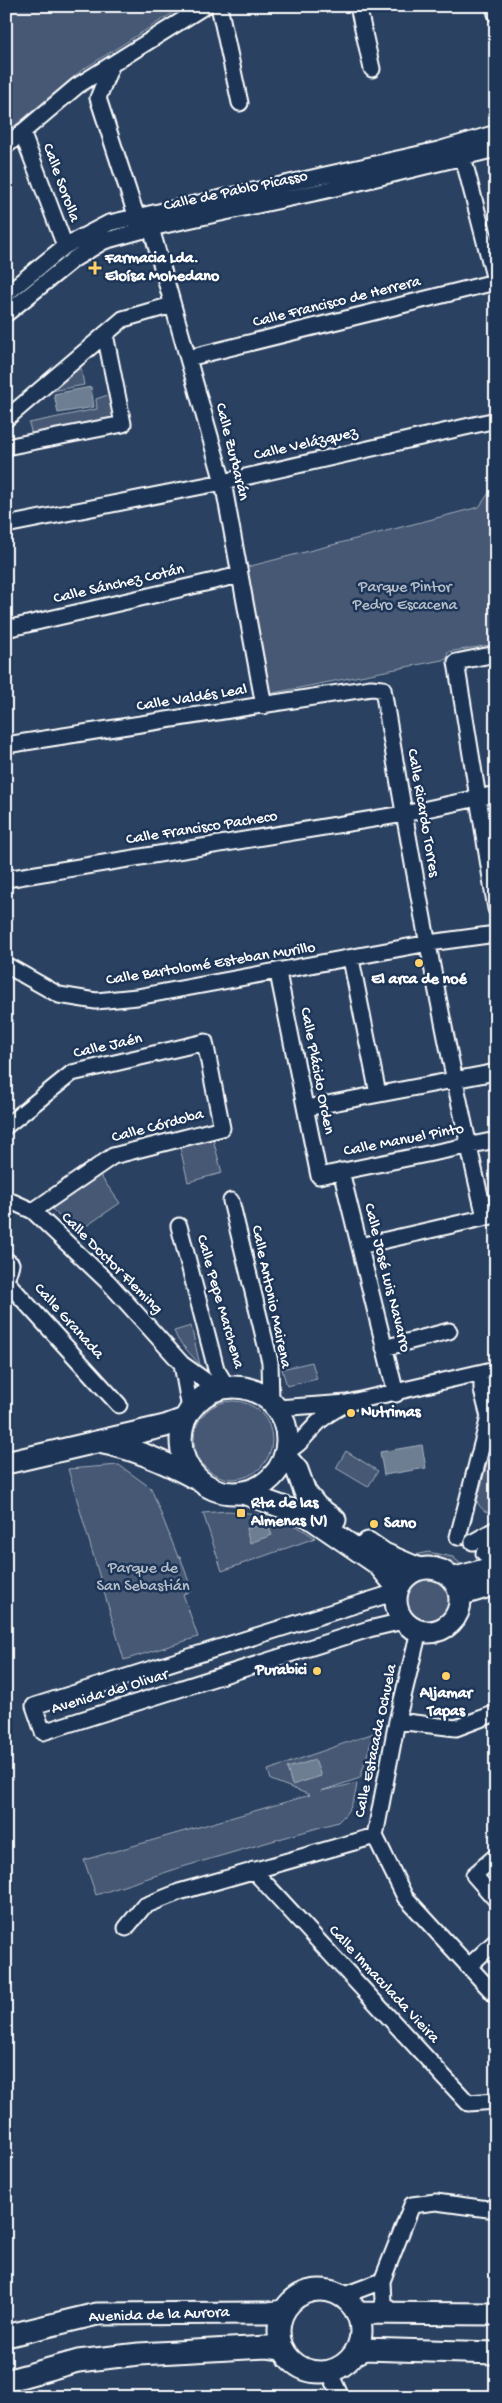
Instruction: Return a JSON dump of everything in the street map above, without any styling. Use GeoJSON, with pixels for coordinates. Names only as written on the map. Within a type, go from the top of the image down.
{"type":"FeatureCollection","features":[{"type":"Feature","properties":{"kind":"main road"},"geometry":{"type":"LineString","coordinates":[[6,1463],[166,1426],[187,1414],[202,1396],[222,1388],[250,1389],[274,1404],[286,1429],[286,1454],[279,1469],[269,1480],[257,1488],[243,1493]]}},
{"type":"Feature","properties":{"kind":"main road"},"geometry":{"type":"LineString","coordinates":[[187,1414],[180,1434],[181,1450],[186,1465],[196,1478]]}},
{"type":"Feature","properties":{"kind":"main road"},"geometry":{"type":"LineString","coordinates":[[98,1442],[126,1447],[168,1463],[196,1478],[209,1488],[226,1493],[243,1493],[308,1516],[378,1564],[397,1590]]}},
{"type":"Feature","properties":{"kind":"main road"},"geometry":{"type":"LineString","coordinates":[[286,1454],[297,1470],[305,1492],[317,1508],[384,1554],[419,1569],[437,1569],[456,1587],[460,1606],[449,1624],[430,1632],[411,1626],[396,1607],[397,1590],[403,1579],[419,1569]]}},
{"type":"Feature","properties":{"kind":"main road"},"geometry":{"type":"LineString","coordinates":[[456,1587],[484,1554]]}},
{"type":"Feature","properties":{"kind":"main road"},"geometry":{"type":"LineString","coordinates":[[456,1587],[496,1584]]}},
{"type":"Feature","properties":{"kind":"main road"},"geometry":{"type":"LineString","coordinates":[[354,2354],[359,2343],[361,2331],[357,2312],[342,2296],[330,2290],[316,2289],[303,2293],[292,2300],[283,2310],[278,2330],[282,2349],[290,2360],[302,2368],[315,2372],[338,2368],[354,2354],[364,2349],[496,2353]]}},
{"type":"Feature","properties":{"kind":"main road","name":"Avenida de la Aurora"},"geometry":{"type":"LineString","coordinates":[[6,2336],[97,2314],[269,2313],[283,2310]]}},
{"type":"Feature","properties":{"kind":"main road"},"geometry":{"type":"LineString","coordinates":[[357,2312],[496,2314]]}},
{"type":"Feature","properties":{"kind":"main road"},"geometry":{"type":"LineString","coordinates":[[6,2381],[78,2361],[139,2354],[267,2347],[282,2349]]}},
{"type":"Feature","properties":{"kind":"street"},"geometry":{"type":"LineString","coordinates":[[6,146],[77,86],[206,6]]}},
{"type":"Feature","properties":{"kind":"street"},"geometry":{"type":"LineString","coordinates":[[219,6],[240,103]]}},
{"type":"Feature","properties":{"kind":"street"},"geometry":{"type":"LineString","coordinates":[[358,6],[372,69]]}},
{"type":"Feature","properties":{"kind":"street"},"geometry":{"type":"LineString","coordinates":[[494,6],[496,14]]}},
{"type":"Feature","properties":{"kind":"street"},"geometry":{"type":"LineString","coordinates":[[111,66],[98,98],[137,218],[151,228]]}},
{"type":"Feature","properties":{"kind":"street"},"geometry":{"type":"LineString","coordinates":[[77,86],[98,98]]}},
{"type":"Feature","properties":{"kind":"street","name":"Calle Sorolla"},"geometry":{"type":"LineString","coordinates":[[22,132],[65,246]]}},
{"type":"Feature","properties":{"kind":"street","name":"Calle de Pablo Picasso"},"geometry":{"type":"LineString","coordinates":[[6,294],[65,246],[109,223],[428,152],[496,133]]}},
{"type":"Feature","properties":{"kind":"street","name":"Calle de Pablo Picasso"},"geometry":{"type":"LineString","coordinates":[[6,314],[74,259],[104,241],[151,228],[496,148]]}},
{"type":"Feature","properties":{"kind":"street"},"geometry":{"type":"LineString","coordinates":[[463,157],[496,283]]}},
{"type":"Feature","properties":{"kind":"street","name":"Calle Zurbarán"},"geometry":{"type":"LineString","coordinates":[[151,228],[223,482],[264,706]]}},
{"type":"Feature","properties":{"kind":"street","name":"Calle Francisco de Herrera"},"geometry":{"type":"LineString","coordinates":[[188,358],[496,283]]}},
{"type":"Feature","properties":{"kind":"street"},"geometry":{"type":"LineString","coordinates":[[6,419],[123,319],[172,305]]}},
{"type":"Feature","properties":{"kind":"street"},"geometry":{"type":"LineString","coordinates":[[6,448],[123,424],[105,334]]}},
{"type":"Feature","properties":{"kind":"street","name":"Calle Velázquez"},"geometry":{"type":"LineString","coordinates":[[6,525],[223,482],[496,420]]}},
{"type":"Feature","properties":{"kind":"street","name":"Calle Sánchez Cotán"},"geometry":{"type":"LineString","coordinates":[[6,629],[240,575]]}},
{"type":"Feature","properties":{"kind":"street"},"geometry":{"type":"LineString","coordinates":[[496,654],[456,662],[496,909]]}},
{"type":"Feature","properties":{"kind":"street","name":"Calle Valdés Leal"},"geometry":{"type":"LineString","coordinates":[[6,745],[371,688],[383,689]]}},
{"type":"Feature","properties":{"kind":"street","name":"Calle Ricardo Torres"},"geometry":{"type":"LineString","coordinates":[[383,689],[404,814],[468,1146],[491,1216]]}},
{"type":"Feature","properties":{"kind":"street","name":"Calle Francisco Pacheco"},"geometry":{"type":"LineString","coordinates":[[6,879],[404,814],[496,794]]}},
{"type":"Feature","properties":{"kind":"street","name":"Calle Bartolomé Esteban Murillo"},"geometry":{"type":"LineString","coordinates":[[6,965],[59,995],[96,1001],[137,997],[351,960],[429,943],[496,934]]}},
{"type":"Feature","properties":{"kind":"street"},"geometry":{"type":"LineString","coordinates":[[351,960],[378,1094]]}},
{"type":"Feature","properties":{"kind":"street","name":"Calle Plácido Orden"},"geometry":{"type":"LineString","coordinates":[[278,973],[319,1176]]}},
{"type":"Feature","properties":{"kind":"street","name":"Calle Jaén"},"geometry":{"type":"LineString","coordinates":[[6,1126],[72,1073],[205,1042]]}},
{"type":"Feature","properties":{"kind":"street","name":"Calle Córdoba"},"geometry":{"type":"LineString","coordinates":[[33,1211],[114,1156],[222,1128],[205,1042]]}},
{"type":"Feature","properties":{"kind":"street"},"geometry":{"type":"LineString","coordinates":[[306,1108],[496,1072]]}},
{"type":"Feature","properties":{"kind":"street","name":"Calle Manuel Pinto"},"geometry":{"type":"LineString","coordinates":[[319,1176],[496,1140]]}},
{"type":"Feature","properties":{"kind":"street","name":"Calle José Luis Navarro"},"geometry":{"type":"LineString","coordinates":[[341,1171],[396,1394]]}},
{"type":"Feature","properties":{"kind":"street","name":"Calle Doctor Fleming"},"geometry":{"type":"LineString","coordinates":[[6,1199],[33,1211],[109,1283],[182,1364],[222,1388]]}},
{"type":"Feature","properties":{"kind":"street","name":"Calle Antonio Mairena"},"geometry":{"type":"LineString","coordinates":[[231,1201],[270,1362],[274,1404]]}},
{"type":"Feature","properties":{"kind":"street"},"geometry":{"type":"LineString","coordinates":[[360,1246],[491,1216]]}},
{"type":"Feature","properties":{"kind":"street","name":"Calle Pepe Marchena"},"geometry":{"type":"LineString","coordinates":[[179,1226],[222,1388]]}},
{"type":"Feature","properties":{"kind":"street","name":"Calle Granada"},"geometry":{"type":"LineString","coordinates":[[6,1260],[11,1264],[6,1282],[120,1405]]}},
{"type":"Feature","properties":{"kind":"street"},"geometry":{"type":"LineString","coordinates":[[384,1348],[448,1331]]}},
{"type":"Feature","properties":{"kind":"street"},"geometry":{"type":"LineString","coordinates":[[182,1364],[187,1414]]}},
{"type":"Feature","properties":{"kind":"street"},"geometry":{"type":"LineString","coordinates":[[274,1404],[347,1403],[396,1394],[489,1372]]}},
{"type":"Feature","properties":{"kind":"street"},"geometry":{"type":"LineString","coordinates":[[489,1372],[482,1390],[492,1417]]}},
{"type":"Feature","properties":{"kind":"street"},"geometry":{"type":"LineString","coordinates":[[458,1537],[496,1398]]}},
{"type":"Feature","properties":{"kind":"street"},"geometry":{"type":"LineString","coordinates":[[286,1454],[300,1445],[313,1428],[329,1413],[347,1403]]}},
{"type":"Feature","properties":{"kind":"street"},"geometry":{"type":"LineString","coordinates":[[484,1554],[496,1529]]}},
{"type":"Feature","properties":{"kind":"street"},"geometry":{"type":"LineString","coordinates":[[484,1554],[496,1534]]}},
{"type":"Feature","properties":{"kind":"street","name":"Avenida del Olivar"},"geometry":{"type":"LineString","coordinates":[[397,1590],[34,1706],[43,1732],[369,1629],[411,1626]]}},
{"type":"Feature","properties":{"kind":"street","name":"Calle Estacada Ochuela"},"geometry":{"type":"LineString","coordinates":[[411,1626],[397,1721],[375,1836],[405,1896],[496,1996]]}},
{"type":"Feature","properties":{"kind":"street"},"geometry":{"type":"LineString","coordinates":[[397,1721],[456,1728],[496,1713]]}},
{"type":"Feature","properties":{"kind":"street"},"geometry":{"type":"LineString","coordinates":[[126,1928],[144,1906],[179,1892],[375,1836]]}},
{"type":"Feature","properties":{"kind":"street"},"geometry":{"type":"LineString","coordinates":[[496,1856],[474,1875],[496,1900]]}},
{"type":"Feature","properties":{"kind":"street","name":"Calle Inmaculada Vieira"},"geometry":{"type":"LineString","coordinates":[[253,1870],[468,2103],[496,2101]]}},
{"type":"Feature","properties":{"kind":"street"},"geometry":{"type":"LineString","coordinates":[[468,1967],[496,1941]]}},
{"type":"Feature","properties":{"kind":"street"},"geometry":{"type":"LineString","coordinates":[[391,2312],[383,2302],[382,2282],[412,2205],[436,2202],[488,2209],[496,2207]]}},
{"type":"Feature","properties":{"kind":"street"},"geometry":{"type":"LineString","coordinates":[[342,2296],[382,2282]]}},
{"type":"Feature","properties":{"kind":"street"},"geometry":{"type":"LineString","coordinates":[[329,2371],[341,2397]]}},
{"type":"Feature","properties":{"kind":"green space"},"geometry":{"type":"Polygon","coordinates":[[[6,6],[184,6],[82,70],[6,133],[6,6]]]}},
{"type":"Feature","properties":{"kind":"green space"},"geometry":{"type":"Polygon","coordinates":[[[80,363],[84,385],[47,392],[80,363]]]}},
{"type":"Feature","properties":{"kind":"green space"},"geometry":{"type":"Polygon","coordinates":[[[111,394],[117,421],[32,436],[29,423],[97,409],[96,399],[111,394]]]}},
{"type":"Feature","properties":{"kind":"green space","name":"Parque Pintor Pedro Escacena"},"geometry":{"type":"Polygon","coordinates":[[[496,483],[496,644],[448,652],[447,659],[268,694],[247,567],[479,507],[496,483]]]}},
{"type":"Feature","properties":{"kind":"green space"},"geometry":{"type":"Polygon","coordinates":[[[212,1135],[222,1173],[188,1182],[179,1143],[212,1135]]]}},
{"type":"Feature","properties":{"kind":"green space"},"geometry":{"type":"Polygon","coordinates":[[[99,1174],[120,1203],[76,1233],[51,1208],[99,1174]]]}},
{"type":"Feature","properties":{"kind":"green space"},"geometry":{"type":"Polygon","coordinates":[[[191,1326],[200,1365],[178,1340],[174,1331],[191,1326]]]}},
{"type":"Feature","properties":{"kind":"green space"},"geometry":{"type":"Polygon","coordinates":[[[312,1362],[317,1379],[287,1386],[282,1369],[312,1362]]]}},
{"type":"Feature","properties":{"kind":"green space"},"geometry":{"type":"Polygon","coordinates":[[[233,1401],[248,1404],[260,1413],[269,1425],[272,1440],[269,1455],[260,1467],[248,1476],[233,1479],[218,1476],[206,1467],[197,1455],[194,1440],[197,1425],[206,1413],[218,1404],[233,1401]]]}},
{"type":"Feature","properties":{"kind":"green space"},"geometry":{"type":"Polygon","coordinates":[[[496,1428],[496,1513],[490,1513],[485,1511],[477,1502],[496,1428]]]}},
{"type":"Feature","properties":{"kind":"green space"},"geometry":{"type":"Polygon","coordinates":[[[346,1451],[378,1471],[368,1487],[336,1468],[346,1451]]]}},
{"type":"Feature","properties":{"kind":"green space","name":"Parque de San Sebastián"},"geometry":{"type":"Polygon","coordinates":[[[119,1465],[151,1488],[178,1557],[180,1556],[192,1591],[183,1594],[198,1637],[124,1660],[68,1469],[119,1465]]]}},
{"type":"Feature","properties":{"kind":"green space"},"geometry":{"type":"Polygon","coordinates":[[[227,1511],[250,1513],[284,1521],[315,1538],[222,1571],[203,1513],[227,1511]]]}},
{"type":"Feature","properties":{"kind":"green space"},"geometry":{"type":"Polygon","coordinates":[[[428,1552],[453,1557],[463,1566],[451,1566],[430,1560],[415,1562],[405,1557],[428,1552]]]}},
{"type":"Feature","properties":{"kind":"green space"},"geometry":{"type":"Polygon","coordinates":[[[428,1578],[440,1582],[446,1588],[450,1600],[446,1612],[440,1618],[428,1622],[416,1618],[410,1612],[406,1600],[410,1588],[416,1582],[428,1578]]]}},
{"type":"Feature","properties":{"kind":"green space"},"geometry":{"type":"Polygon","coordinates":[[[374,1733],[360,1778],[321,1791],[357,1783],[352,1804],[338,1822],[179,1868],[96,1895],[84,1860],[310,1795],[271,1780],[268,1770],[374,1733]]]}},
{"type":"Feature","properties":{"kind":"shaded area"},"geometry":{"type":"Polygon","coordinates":[[[91,387],[94,407],[58,413],[54,394],[91,387]]]}},
{"type":"Feature","properties":{"kind":"shaded area"},"geometry":{"type":"Polygon","coordinates":[[[422,1445],[426,1468],[384,1475],[380,1452],[422,1445]]]}},
{"type":"Feature","properties":{"kind":"shaded area"},"geometry":{"type":"Polygon","coordinates":[[[267,1523],[272,1535],[250,1543],[246,1529],[267,1523]]]}},
{"type":"Feature","properties":{"kind":"shaded area"},"geometry":{"type":"Polygon","coordinates":[[[315,1760],[321,1776],[292,1785],[287,1768],[315,1760]]]}},
{"type":"Feature","properties":{"kind":"place","name":"Farmacia Lda. Eloísa Mohedano"},"geometry":{"type":"Point","coordinates":[95,268]}},
{"type":"Feature","properties":{"kind":"place","name":"El arca de noé"},"geometry":{"type":"Point","coordinates":[419,963]}},
{"type":"Feature","properties":{"kind":"place","name":"Nutrimas"},"geometry":{"type":"Point","coordinates":[351,1413]}},
{"type":"Feature","properties":{"kind":"place","name":"Rta de las Almenas (V)"},"geometry":{"type":"Point","coordinates":[241,1513]}},
{"type":"Feature","properties":{"kind":"place","name":"Sano"},"geometry":{"type":"Point","coordinates":[374,1524]}},
{"type":"Feature","properties":{"kind":"place","name":"Purabici"},"geometry":{"type":"Point","coordinates":[317,1671]}},
{"type":"Feature","properties":{"kind":"place","name":"Aljamar Tapas"},"geometry":{"type":"Point","coordinates":[446,1676]}}]}
